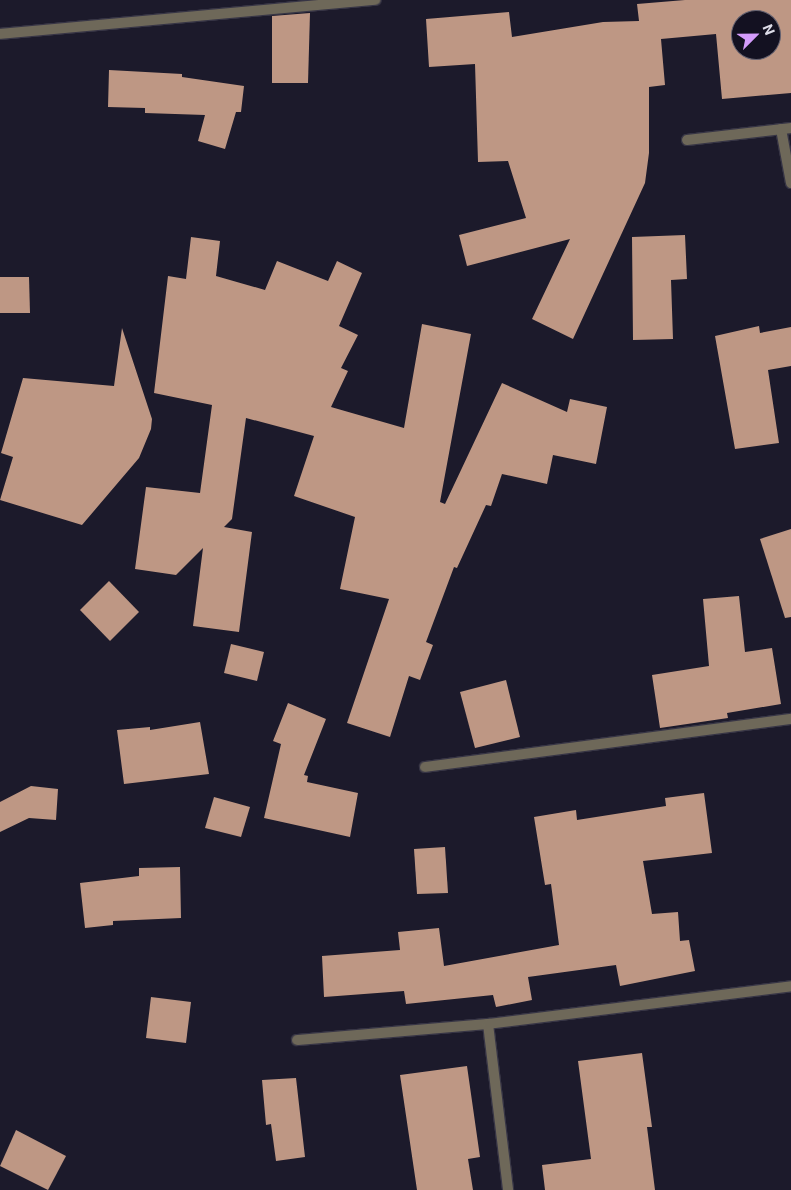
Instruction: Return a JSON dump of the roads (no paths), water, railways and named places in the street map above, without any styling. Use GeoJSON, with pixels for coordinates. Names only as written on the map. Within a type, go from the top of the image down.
{"type":"FeatureCollection","features":[{"type":"Feature","properties":{"kind":"street"},"geometry":{"type":"LineString","coordinates":[[0,34],[375,0]]}},
{"type":"Feature","properties":{"kind":"street"},"geometry":{"type":"LineString","coordinates":[[686,140],[786,129],[791,183]]}},
{"type":"Feature","properties":{"kind":"street"},"geometry":{"type":"LineString","coordinates":[[425,768],[791,718]]}},
{"type":"Feature","properties":{"kind":"street"},"geometry":{"type":"LineString","coordinates":[[297,1040],[488,1024],[791,986]]}},
{"type":"Feature","properties":{"kind":"street"},"geometry":{"type":"LineString","coordinates":[[488,1024],[508,1190]]}}]}
